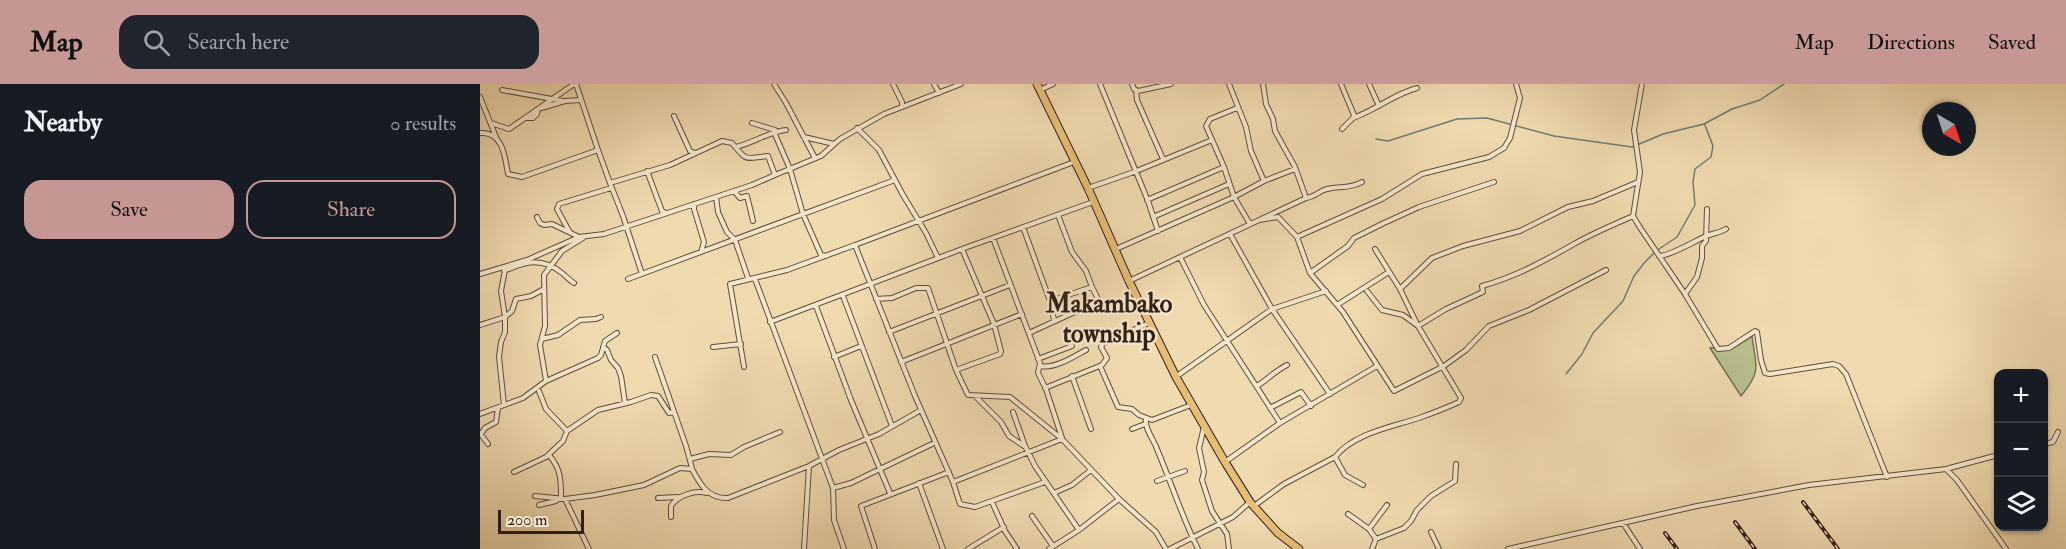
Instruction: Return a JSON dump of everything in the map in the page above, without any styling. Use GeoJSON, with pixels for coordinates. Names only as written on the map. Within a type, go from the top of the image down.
{"type":"FeatureCollection","features":[{"type":"Feature","properties":{"kind":"highway"},"geometry":{"type":"LineString","coordinates":[[1038,87],[1176,377],[1252,504],[1278,533],[1299,549]]}},
{"type":"Feature","properties":{"kind":"street"},"geometry":{"type":"LineString","coordinates":[[491,123],[509,129],[575,84],[610,185],[627,226],[642,274]]}},
{"type":"Feature","properties":{"kind":"street"},"geometry":{"type":"LineString","coordinates":[[774,84],[815,158]]}},
{"type":"Feature","properties":{"kind":"street"},"geometry":{"type":"LineString","coordinates":[[893,84],[902,102],[902,107]]}},
{"type":"Feature","properties":{"kind":"street"},"geometry":{"type":"LineString","coordinates":[[934,84],[939,93]]}},
{"type":"Feature","properties":{"kind":"street"},"geometry":{"type":"LineString","coordinates":[[505,269],[579,237],[604,234],[667,214],[790,169],[821,156],[857,128],[902,107],[961,84]]}},
{"type":"Feature","properties":{"kind":"street"},"geometry":{"type":"LineString","coordinates":[[1038,87],[1053,84]]}},
{"type":"Feature","properties":{"kind":"street"},"geometry":{"type":"LineString","coordinates":[[1100,84],[1158,231]]}},
{"type":"Feature","properties":{"kind":"street"},"geometry":{"type":"LineString","coordinates":[[1132,84],[1163,159]]}},
{"type":"Feature","properties":{"kind":"street"},"geometry":{"type":"LineString","coordinates":[[1136,90],[1171,84]]}},
{"type":"Feature","properties":{"kind":"street"},"geometry":{"type":"LineString","coordinates":[[1229,84],[1246,128],[1251,151],[1264,181]]}},
{"type":"Feature","properties":{"kind":"street"},"geometry":{"type":"LineString","coordinates":[[1263,84],[1266,104],[1273,119],[1275,131],[1295,169],[1306,198]]}},
{"type":"Feature","properties":{"kind":"street"},"geometry":{"type":"LineString","coordinates":[[1341,84],[1353,118]]}},
{"type":"Feature","properties":{"kind":"street"},"geometry":{"type":"LineString","coordinates":[[1369,84],[1379,106]]}},
{"type":"Feature","properties":{"kind":"street"},"geometry":{"type":"LineString","coordinates":[[1297,237],[1382,199],[1422,174],[1489,157],[1504,148],[1510,138],[1520,98],[1516,84]]}},
{"type":"Feature","properties":{"kind":"street"},"geometry":{"type":"LineString","coordinates":[[1642,84],[1634,130],[1639,157],[1639,182],[1633,216],[1685,294],[1718,349],[1729,348],[1755,330],[1765,373],[1833,364],[1839,366],[1846,375],[1887,477]]}},
{"type":"Feature","properties":{"kind":"street"},"geometry":{"type":"LineString","coordinates":[[1342,129],[1353,118],[1395,96],[1417,88]]}},
{"type":"Feature","properties":{"kind":"street"},"geometry":{"type":"LineString","coordinates":[[502,90],[565,101],[580,100]]}},
{"type":"Feature","properties":{"kind":"street"},"geometry":{"type":"LineString","coordinates":[[480,97],[481,104],[503,150],[508,174],[522,177],[598,150]]}},
{"type":"Feature","properties":{"kind":"street"},"geometry":{"type":"LineString","coordinates":[[538,110],[565,101]]}},
{"type":"Feature","properties":{"kind":"street"},"geometry":{"type":"LineString","coordinates":[[1237,108],[1210,119],[1206,126],[1224,167],[1233,197],[1250,224]]}},
{"type":"Feature","properties":{"kind":"street"},"geometry":{"type":"LineString","coordinates":[[674,116],[686,146],[690,151],[696,153]]}},
{"type":"Feature","properties":{"kind":"street"},"geometry":{"type":"LineString","coordinates":[[753,123],[776,131]]}},
{"type":"Feature","properties":{"kind":"street"},"geometry":{"type":"LineString","coordinates":[[857,128],[879,150],[938,258]]}},
{"type":"Feature","properties":{"kind":"street"},"geometry":{"type":"LineString","coordinates":[[736,147],[750,144],[776,131],[786,130]]}},
{"type":"Feature","properties":{"kind":"street"},"geometry":{"type":"LineString","coordinates":[[776,131],[803,214],[821,255],[826,256]]}},
{"type":"Feature","properties":{"kind":"street"},"geometry":{"type":"LineString","coordinates":[[480,133],[487,132],[496,138]]}},
{"type":"Feature","properties":{"kind":"street"},"geometry":{"type":"LineString","coordinates":[[804,137],[834,144]]}},
{"type":"Feature","properties":{"kind":"street"},"geometry":{"type":"LineString","coordinates":[[1088,188],[1212,140]]}},
{"type":"Feature","properties":{"kind":"street"},"geometry":{"type":"LineString","coordinates":[[569,231],[557,209],[559,204],[647,171],[670,165],[722,141],[732,143],[750,160],[768,156],[775,175]]}},
{"type":"Feature","properties":{"kind":"street"},"geometry":{"type":"LineString","coordinates":[[744,367],[730,284],[748,278],[755,279],[826,256],[1074,162]]}},
{"type":"Feature","properties":{"kind":"street"},"geometry":{"type":"LineString","coordinates":[[1147,200],[1224,167]]}},
{"type":"Feature","properties":{"kind":"street"},"geometry":{"type":"LineString","coordinates":[[1116,249],[1295,169]]}},
{"type":"Feature","properties":{"kind":"street"},"geometry":{"type":"LineString","coordinates":[[647,171],[662,211],[667,214]]}},
{"type":"Feature","properties":{"kind":"street"},"geometry":{"type":"LineString","coordinates":[[628,279],[895,180]]}},
{"type":"Feature","properties":{"kind":"street"},"geometry":{"type":"LineString","coordinates":[[1129,281],[1324,190],[1349,188],[1362,182]]}},
{"type":"Feature","properties":{"kind":"street"},"geometry":{"type":"LineString","coordinates":[[1310,273],[1348,246],[1354,238],[1384,223],[1419,207],[1494,182]]}},
{"type":"Feature","properties":{"kind":"street"},"geometry":{"type":"LineString","coordinates":[[1400,289],[1432,258],[1463,246],[1520,231],[1568,207],[1593,201],[1639,182]]}},
{"type":"Feature","properties":{"kind":"street"},"geometry":{"type":"LineString","coordinates":[[1153,217],[1229,184]]}},
{"type":"Feature","properties":{"kind":"street"},"geometry":{"type":"LineString","coordinates":[[734,191],[740,198],[747,196],[753,221]]}},
{"type":"Feature","properties":{"kind":"street"},"geometry":{"type":"LineString","coordinates":[[716,197],[721,221],[735,240],[748,278]]}},
{"type":"Feature","properties":{"kind":"street"},"geometry":{"type":"LineString","coordinates":[[770,322],[1093,202]]}},
{"type":"Feature","properties":{"kind":"street"},"geometry":{"type":"LineString","coordinates":[[694,204],[704,242],[701,252]]}},
{"type":"Feature","properties":{"kind":"street"},"geometry":{"type":"LineString","coordinates":[[1685,294],[1697,277],[1705,236],[1707,209]]}},
{"type":"Feature","properties":{"kind":"street"},"geometry":{"type":"LineString","coordinates":[[1029,333],[1099,300],[1086,271],[1072,252],[1058,215]]}},
{"type":"Feature","properties":{"kind":"street"},"geometry":{"type":"LineString","coordinates":[[1418,326],[1446,309],[1483,292],[1482,286],[1506,279],[1633,216]]}},
{"type":"Feature","properties":{"kind":"street"},"geometry":{"type":"LineString","coordinates":[[537,217],[544,225],[552,224],[579,237]]}},
{"type":"Feature","properties":{"kind":"street"},"geometry":{"type":"LineString","coordinates":[[1259,220],[1278,217],[1297,237],[1310,273],[1337,305],[1394,392],[1444,366],[1466,350],[1489,326],[1529,310],[1606,270]]}},
{"type":"Feature","properties":{"kind":"street"},"geometry":{"type":"LineString","coordinates":[[1023,227],[1050,301],[1054,320]]}},
{"type":"Feature","properties":{"kind":"street"},"geometry":{"type":"LineString","coordinates":[[1659,256],[1666,256],[1698,242],[1705,236],[1726,229]]}},
{"type":"Feature","properties":{"kind":"street"},"geometry":{"type":"LineString","coordinates":[[1230,234],[1272,309],[1330,394]]}},
{"type":"Feature","properties":{"kind":"street"},"geometry":{"type":"LineString","coordinates":[[546,381],[541,354],[545,326],[544,275],[562,251],[587,236]]}},
{"type":"Feature","properties":{"kind":"street"},"geometry":{"type":"LineString","coordinates":[[993,238],[1038,358],[1040,366],[1038,373],[1062,439]]}},
{"type":"Feature","properties":{"kind":"street"},"geometry":{"type":"LineString","coordinates":[[855,245],[869,285],[949,472],[960,504],[975,507],[1045,482]]}},
{"type":"Feature","properties":{"kind":"street"},"geometry":{"type":"LineString","coordinates":[[956,370],[1001,353],[994,324],[962,249]]}},
{"type":"Feature","properties":{"kind":"street"},"geometry":{"type":"LineString","coordinates":[[876,299],[892,298],[916,288],[927,287],[956,370],[968,395],[1010,397],[1062,439],[1119,499],[1156,532],[1168,549],[1221,524],[1284,484],[1335,457],[1371,432],[1421,417],[1460,400],[1461,396],[1375,249]]}},
{"type":"Feature","properties":{"kind":"street"},"geometry":{"type":"LineString","coordinates":[[1180,257],[1204,305],[1280,423]]}},
{"type":"Feature","properties":{"kind":"street"},"geometry":{"type":"LineString","coordinates":[[480,274],[536,261],[543,262],[561,272],[574,283]]}},
{"type":"Feature","properties":{"kind":"street"},"geometry":{"type":"LineString","coordinates":[[504,405],[499,357],[505,333],[501,291],[505,269]]}},
{"type":"Feature","properties":{"kind":"street"},"geometry":{"type":"LineString","coordinates":[[1337,305],[1389,272]]}},
{"type":"Feature","properties":{"kind":"street"},"geometry":{"type":"LineString","coordinates":[[755,279],[833,488],[834,520],[844,549]]}},
{"type":"Feature","properties":{"kind":"street"},"geometry":{"type":"LineString","coordinates":[[889,332],[1010,285]]}},
{"type":"Feature","properties":{"kind":"street"},"geometry":{"type":"LineString","coordinates":[[1050,301],[1092,287]]}},
{"type":"Feature","properties":{"kind":"street"},"geometry":{"type":"LineString","coordinates":[[480,325],[505,317],[512,311],[516,299],[531,296],[545,289]]}},
{"type":"Feature","properties":{"kind":"street"},"geometry":{"type":"LineString","coordinates":[[1176,377],[1272,309],[1326,291]]}},
{"type":"Feature","properties":{"kind":"street"},"geometry":{"type":"LineString","coordinates":[[1366,291],[1382,310],[1403,315],[1418,326]]}},
{"type":"Feature","properties":{"kind":"street"},"geometry":{"type":"LineString","coordinates":[[843,296],[892,426]]}},
{"type":"Feature","properties":{"kind":"street"},"geometry":{"type":"LineString","coordinates":[[816,306],[834,357],[890,493]]}},
{"type":"Feature","properties":{"kind":"street"},"geometry":{"type":"LineString","coordinates":[[901,362],[1022,314]]}},
{"type":"Feature","properties":{"kind":"street"},"geometry":{"type":"LineString","coordinates":[[542,339],[558,335],[580,320],[596,319],[601,316]]}},
{"type":"Feature","properties":{"kind":"street"},"geometry":{"type":"LineString","coordinates":[[1045,388],[1100,366],[1107,358],[1101,347],[1103,343],[1149,322]]}},
{"type":"Feature","properties":{"kind":"street"},"geometry":{"type":"LineString","coordinates":[[480,414],[531,393],[546,381],[598,358],[601,355],[604,341],[617,333]]}},
{"type":"Feature","properties":{"kind":"street"},"geometry":{"type":"LineString","coordinates":[[713,346],[741,344]]}},
{"type":"Feature","properties":{"kind":"street"},"geometry":{"type":"LineString","coordinates":[[834,357],[862,346]]}},
{"type":"Feature","properties":{"kind":"street"},"geometry":{"type":"LineString","coordinates":[[1038,358],[1072,346]]}},
{"type":"Feature","properties":{"kind":"street"},"geometry":{"type":"LineString","coordinates":[[603,347],[618,368],[625,403]]}},
{"type":"Feature","properties":{"kind":"street"},"geometry":{"type":"LineString","coordinates":[[1040,366],[1057,364],[1086,350]]}},
{"type":"Feature","properties":{"kind":"street"},"geometry":{"type":"LineString","coordinates":[[656,357],[692,469],[708,494]]}},
{"type":"Feature","properties":{"kind":"street"},"geometry":{"type":"LineString","coordinates":[[1257,386],[1270,378],[1275,371],[1287,365]]}},
{"type":"Feature","properties":{"kind":"street"},"geometry":{"type":"LineString","coordinates":[[1100,366],[1118,407],[1132,409],[1145,421],[1198,549]]}},
{"type":"Feature","properties":{"kind":"street"},"geometry":{"type":"LineString","coordinates":[[1225,462],[1280,423],[1377,366]]}},
{"type":"Feature","properties":{"kind":"street"},"geometry":{"type":"LineString","coordinates":[[1072,376],[1091,429]]}},
{"type":"Feature","properties":{"kind":"street"},"geometry":{"type":"LineString","coordinates":[[539,391],[546,409],[567,431]]}},
{"type":"Feature","properties":{"kind":"street"},"geometry":{"type":"LineString","coordinates":[[1270,408],[1301,392],[1311,406]]}},
{"type":"Feature","properties":{"kind":"street"},"geometry":{"type":"LineString","coordinates":[[514,472],[539,462],[549,455],[563,441],[567,431],[598,410],[651,395],[658,396],[669,413],[674,412]]}},
{"type":"Feature","properties":{"kind":"street"},"geometry":{"type":"LineString","coordinates":[[974,396],[1001,422],[1009,436],[1025,446]]}},
{"type":"Feature","properties":{"kind":"street"},"geometry":{"type":"LineString","coordinates":[[1131,429],[1145,421],[1192,405]]}},
{"type":"Feature","properties":{"kind":"street"},"geometry":{"type":"LineString","coordinates":[[488,444],[481,433],[496,422],[498,407]]}},
{"type":"Feature","properties":{"kind":"street"},"geometry":{"type":"LineString","coordinates":[[658,498],[679,497],[700,491],[728,498],[809,466],[921,410]]}},
{"type":"Feature","properties":{"kind":"street"},"geometry":{"type":"LineString","coordinates":[[1013,412],[1025,446],[1045,482],[1079,530]]}},
{"type":"Feature","properties":{"kind":"street"},"geometry":{"type":"LineString","coordinates":[[1204,426],[1199,448],[1204,472],[1202,480],[1212,511],[1229,539],[1229,549]]}},
{"type":"Feature","properties":{"kind":"street"},"geometry":{"type":"LineString","coordinates":[[690,459],[709,454],[731,455],[780,432]]}},
{"type":"Feature","properties":{"kind":"street"},"geometry":{"type":"LineString","coordinates":[[2048,443],[2053,442],[2058,432]]}},
{"type":"Feature","properties":{"kind":"street"},"geometry":{"type":"LineString","coordinates":[[953,482],[1062,439]]}},
{"type":"Feature","properties":{"kind":"street"},"geometry":{"type":"LineString","coordinates":[[833,488],[851,483],[932,444]]}},
{"type":"Feature","properties":{"kind":"street"},"geometry":{"type":"LineString","coordinates":[[549,455],[560,473],[563,498],[589,549]]}},
{"type":"Feature","properties":{"kind":"street"},"geometry":{"type":"LineString","coordinates":[[1508,549],[1809,485],[1946,469],[1994,456]]}},
{"type":"Feature","properties":{"kind":"street"},"geometry":{"type":"LineString","coordinates":[[1335,457],[1345,476],[1363,485]]}},
{"type":"Feature","properties":{"kind":"street"},"geometry":{"type":"LineString","coordinates":[[1379,549],[1373,547],[1376,539],[1404,528],[1431,496],[1455,481],[1455,464]]}},
{"type":"Feature","properties":{"kind":"street"},"geometry":{"type":"LineString","coordinates":[[804,549],[809,466]]}},
{"type":"Feature","properties":{"kind":"street"},"geometry":{"type":"LineString","coordinates":[[535,496],[563,498],[595,495],[644,485],[681,468],[692,469]]}},
{"type":"Feature","properties":{"kind":"street"},"geometry":{"type":"LineString","coordinates":[[1946,469],[1957,480],[2006,549]]}},
{"type":"Feature","properties":{"kind":"street"},"geometry":{"type":"LineString","coordinates":[[1054,493],[1072,485],[1091,470]]}},
{"type":"Feature","properties":{"kind":"street"},"geometry":{"type":"LineString","coordinates":[[1157,481],[1185,471]]}},
{"type":"Feature","properties":{"kind":"street"},"geometry":{"type":"LineString","coordinates":[[875,549],[861,506],[949,472]]}},
{"type":"Feature","properties":{"kind":"street"},"geometry":{"type":"LineString","coordinates":[[918,483],[944,549]]}},
{"type":"Feature","properties":{"kind":"street"},"geometry":{"type":"LineString","coordinates":[[671,517],[671,506],[679,497]]}},
{"type":"Feature","properties":{"kind":"street"},"geometry":{"type":"LineString","coordinates":[[539,505],[563,498]]}},
{"type":"Feature","properties":{"kind":"street"},"geometry":{"type":"LineString","coordinates":[[1032,516],[1051,547],[1079,530],[1119,499]]}},
{"type":"Feature","properties":{"kind":"street"},"geometry":{"type":"LineString","coordinates":[[992,502],[1017,549]]}},
{"type":"Feature","properties":{"kind":"street"},"geometry":{"type":"LineString","coordinates":[[1369,529],[1386,505]]}},
{"type":"Feature","properties":{"kind":"street"},"geometry":{"type":"LineString","coordinates":[[1348,514],[1369,529],[1376,539]]}},
{"type":"Feature","properties":{"kind":"street"},"geometry":{"type":"LineString","coordinates":[[1623,523],[1640,549]]}},
{"type":"Feature","properties":{"kind":"street"},"geometry":{"type":"LineString","coordinates":[[968,549],[1004,527]]}},
{"type":"Feature","properties":{"kind":"street"},"geometry":{"type":"LineString","coordinates":[[1431,532],[1439,549]]}},
{"type":"Feature","properties":{"kind":"green space"},"geometry":{"type":"Polygon","coordinates":[[[1752,336],[1756,362],[1755,374],[1741,396],[1710,348],[1735,347],[1752,336]]]}},
{"type":"Feature","properties":{"kind":"waterway"},"geometry":{"type":"LineString","coordinates":[[1376,139],[1388,141],[1457,119],[1487,118],[1554,136],[1632,147],[1663,134],[1704,124],[1732,109],[1760,100],[1784,84]]}},
{"type":"Feature","properties":{"kind":"waterway"},"geometry":{"type":"LineString","coordinates":[[1566,374],[1582,354],[1593,333],[1623,301],[1634,276],[1656,251],[1677,237],[1695,205],[1693,182],[1695,169],[1711,157],[1713,146],[1705,125]]}},
{"type":"Feature","properties":{"kind":"railway"},"geometry":{"type":"LineString","coordinates":[[1803,502],[1838,549]]}},
{"type":"Feature","properties":{"kind":"railway"},"geometry":{"type":"LineString","coordinates":[[1735,522],[1755,549]]}},
{"type":"Feature","properties":{"kind":"railway"},"geometry":{"type":"LineString","coordinates":[[1665,533],[1677,549]]}},
{"type":"Feature","properties":{"kind":"district","name":"Makambako township"},"geometry":{"type":"Point","coordinates":[1109,318]}}]}
